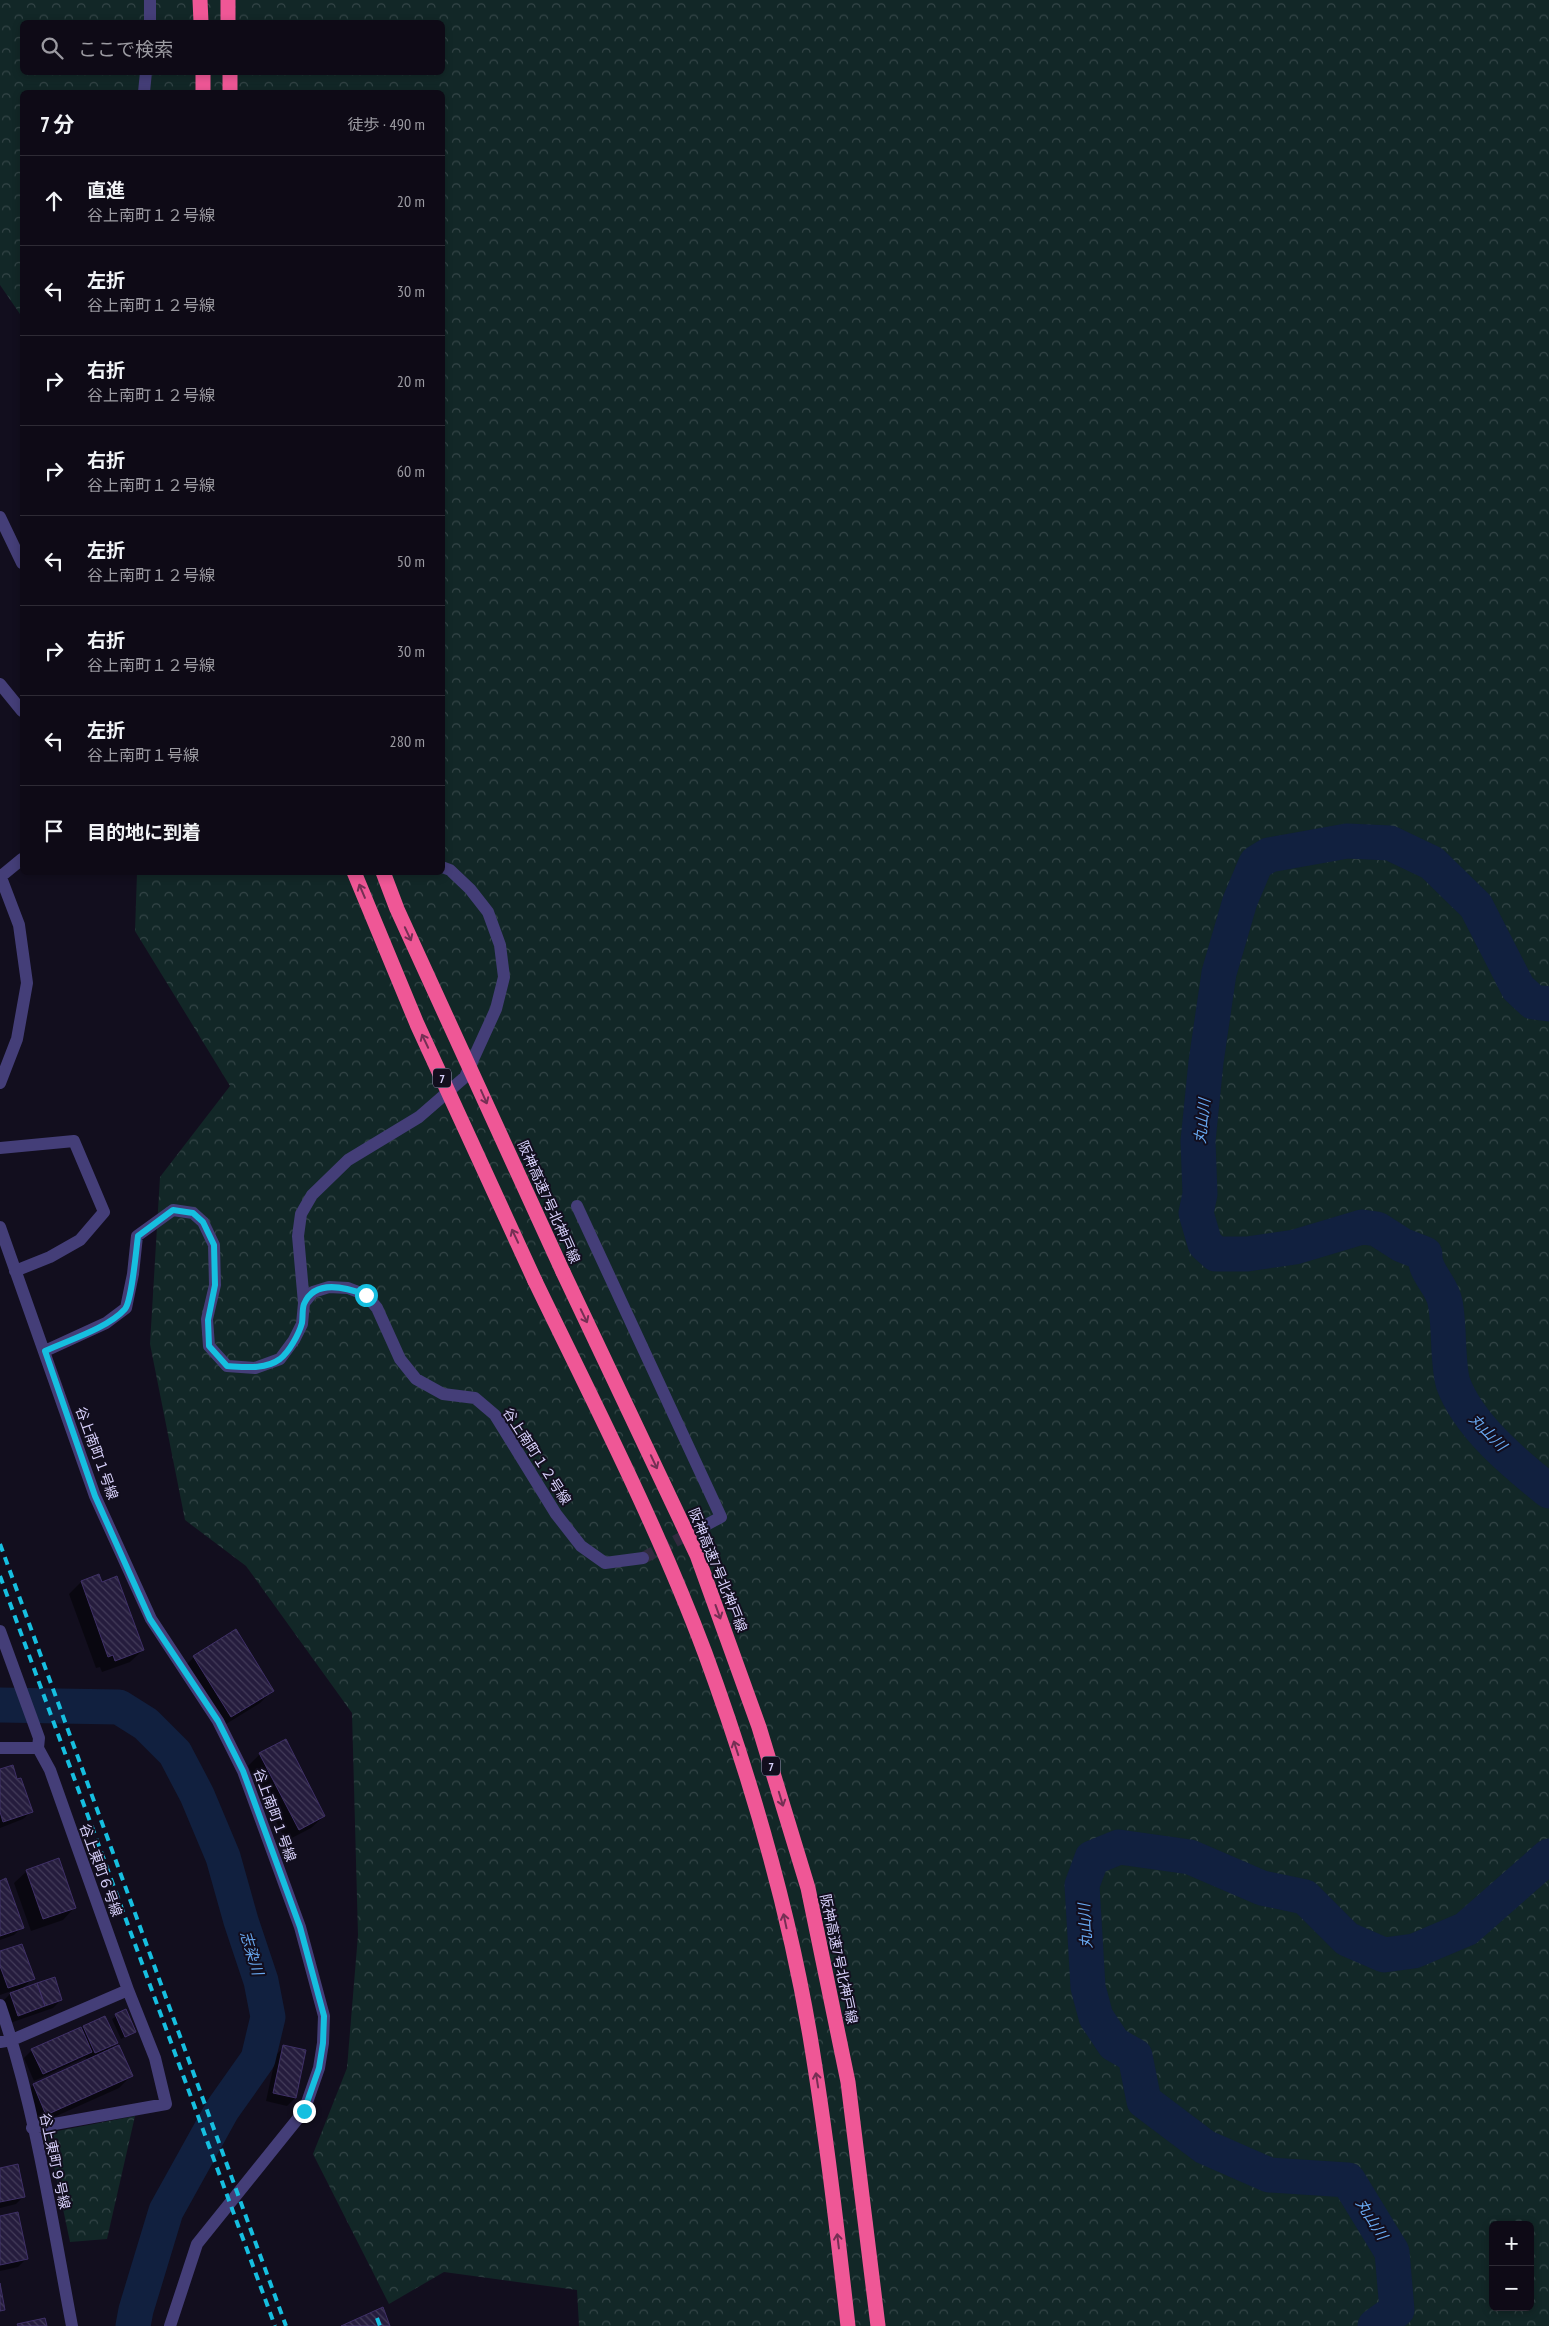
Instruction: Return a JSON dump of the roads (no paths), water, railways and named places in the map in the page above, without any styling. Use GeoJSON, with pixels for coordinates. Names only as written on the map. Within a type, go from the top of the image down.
{"type":"FeatureCollection","features":[{"type":"Feature","properties":{"kind":"highway"},"geometry":{"type":"LineString","coordinates":[[200,0],[201,20]]}},
{"type":"Feature","properties":{"kind":"highway"},"geometry":{"type":"LineString","coordinates":[[228,0],[228,20]]}},
{"type":"Feature","properties":{"kind":"highway"},"geometry":{"type":"LineString","coordinates":[[203,75],[203,90]]}},
{"type":"Feature","properties":{"kind":"highway"},"geometry":{"type":"LineString","coordinates":[[230,75],[230,90]]}},
{"type":"Feature","properties":{"kind":"highway","name":"7"},"geometry":{"type":"LineString","coordinates":[[355,875],[417,1024],[645,1512],[704,1652],[751,1792],[782,1904],[809,2033],[823,2116],[848,2326]]}},
{"type":"Feature","properties":{"kind":"highway","name":"阪神高速7号北神戸線"},"geometry":{"type":"LineString","coordinates":[[384,875],[397,908],[563,1272],[697,1555],[759,1727],[808,1888],[848,2082],[878,2326]]}},
{"type":"Feature","properties":{"kind":"street"},"geometry":{"type":"LineString","coordinates":[[150,0],[150,20]]}},
{"type":"Feature","properties":{"kind":"street"},"geometry":{"type":"LineString","coordinates":[[144,90],[146,75]]}},
{"type":"Feature","properties":{"kind":"street"},"geometry":{"type":"LineString","coordinates":[[0,517],[20,559]]}},
{"type":"Feature","properties":{"kind":"street"},"geometry":{"type":"LineString","coordinates":[[0,684],[20,709]]}},
{"type":"Feature","properties":{"kind":"street"},"geometry":{"type":"LineString","coordinates":[[0,1083],[17,1039],[27,983],[19,925],[0,876],[20,861]]}},
{"type":"Feature","properties":{"kind":"street"},"geometry":{"type":"LineString","coordinates":[[45,1351],[106,1323],[126,1308],[138,1236],[173,1210],[193,1213],[203,1222],[214,1245],[215,1285],[208,1320],[209,1346],[227,1366],[255,1368],[280,1359],[294,1340],[302,1324],[304,1304],[298,1236],[301,1214],[312,1194],[348,1160],[419,1117],[465,1077],[496,1009],[504,977],[500,945],[488,912],[470,889],[450,870],[445,868]]}},
{"type":"Feature","properties":{"kind":"street"},"geometry":{"type":"LineString","coordinates":[[0,1148],[74,1141],[104,1212],[80,1240],[50,1257],[15,1271]]}},
{"type":"Feature","properties":{"kind":"street"},"geometry":{"type":"LineString","coordinates":[[577,1206],[721,1517],[706,1525]]}},
{"type":"Feature","properties":{"kind":"street","name":"谷上南町１号線"},"geometry":{"type":"LineString","coordinates":[[0,1227],[95,1496],[150,1619],[218,1721],[243,1771],[300,1927],[324,2016],[323,2043],[319,2068],[304,2111],[196,2244],[170,2326]]}},
{"type":"Feature","properties":{"kind":"street","name":"谷上南町１２号線"},"geometry":{"type":"LineString","coordinates":[[304,1304],[314,1292],[329,1287],[348,1288],[366,1295],[377,1308],[400,1359],[416,1380],[442,1394],[475,1398],[495,1415],[556,1514],[582,1546],[605,1563],[643,1558]]}},
{"type":"Feature","properties":{"kind":"street","name":"谷上東町６号線"},"geometry":{"type":"LineString","coordinates":[[0,1631],[39,1738],[38,1748],[50,1770],[154,2058],[166,2104],[32,2128]]}},
{"type":"Feature","properties":{"kind":"street"},"geometry":{"type":"LineString","coordinates":[[0,1748],[38,1748]]}},
{"type":"Feature","properties":{"kind":"street"},"geometry":{"type":"LineString","coordinates":[[6,2041],[128,1990]]}},
{"type":"Feature","properties":{"kind":"street","name":"谷上東町９号線"},"geometry":{"type":"LineString","coordinates":[[0,2005],[6,2041],[32,2128],[72,2326]]}},
{"type":"Feature","properties":{"kind":"waterway","name":"丸山川"},"geometry":{"type":"LineString","coordinates":[[1549,1004],[1533,1002],[1518,988],[1476,906],[1432,863],[1390,843],[1347,841],[1269,855],[1256,863],[1240,901],[1219,973],[1206,1062],[1198,1141],[1200,1194],[1196,1213],[1205,1244],[1216,1254],[1247,1254],[1295,1247],[1362,1227],[1377,1229],[1402,1245],[1425,1254],[1427,1266],[1445,1302],[1451,1374],[1460,1399],[1469,1414],[1507,1456],[1549,1491]]}},
{"type":"Feature","properties":{"kind":"waterway","name":"志染川"},"geometry":{"type":"LineString","coordinates":[[0,1705],[119,1707],[146,1724],[175,1753],[197,1795],[223,1857],[241,1921],[261,1981],[268,2017],[258,2059],[222,2110],[166,2211],[136,2310],[133,2326]]}},
{"type":"Feature","properties":{"kind":"waterway","name":"丸山川"},"geometry":{"type":"LineString","coordinates":[[1375,2326],[1397,2310],[1392,2252],[1348,2180],[1269,2175],[1205,2147],[1144,2101],[1135,2056],[1114,2044],[1096,2017],[1088,1987],[1082,1885],[1092,1858],[1119,1847],[1190,1857],[1262,1888],[1305,1897],[1347,1939],[1384,1955],[1414,1951],[1466,1929],[1549,1856]]}},
{"type":"Feature","properties":{"kind":"tunnel"},"geometry":{"type":"LineString","coordinates":[[643,1558],[706,1525]]}},
{"type":"Feature","properties":{"kind":"railway"},"geometry":{"type":"LineString","coordinates":[[0,1544],[286,2326]]}},
{"type":"Feature","properties":{"kind":"railway"},"geometry":{"type":"LineString","coordinates":[[0,1576],[275,2326]]}},
{"type":"Feature","properties":{"kind":"railway"},"geometry":{"type":"LineString","coordinates":[[377,2318],[380,2326]]}}]}
